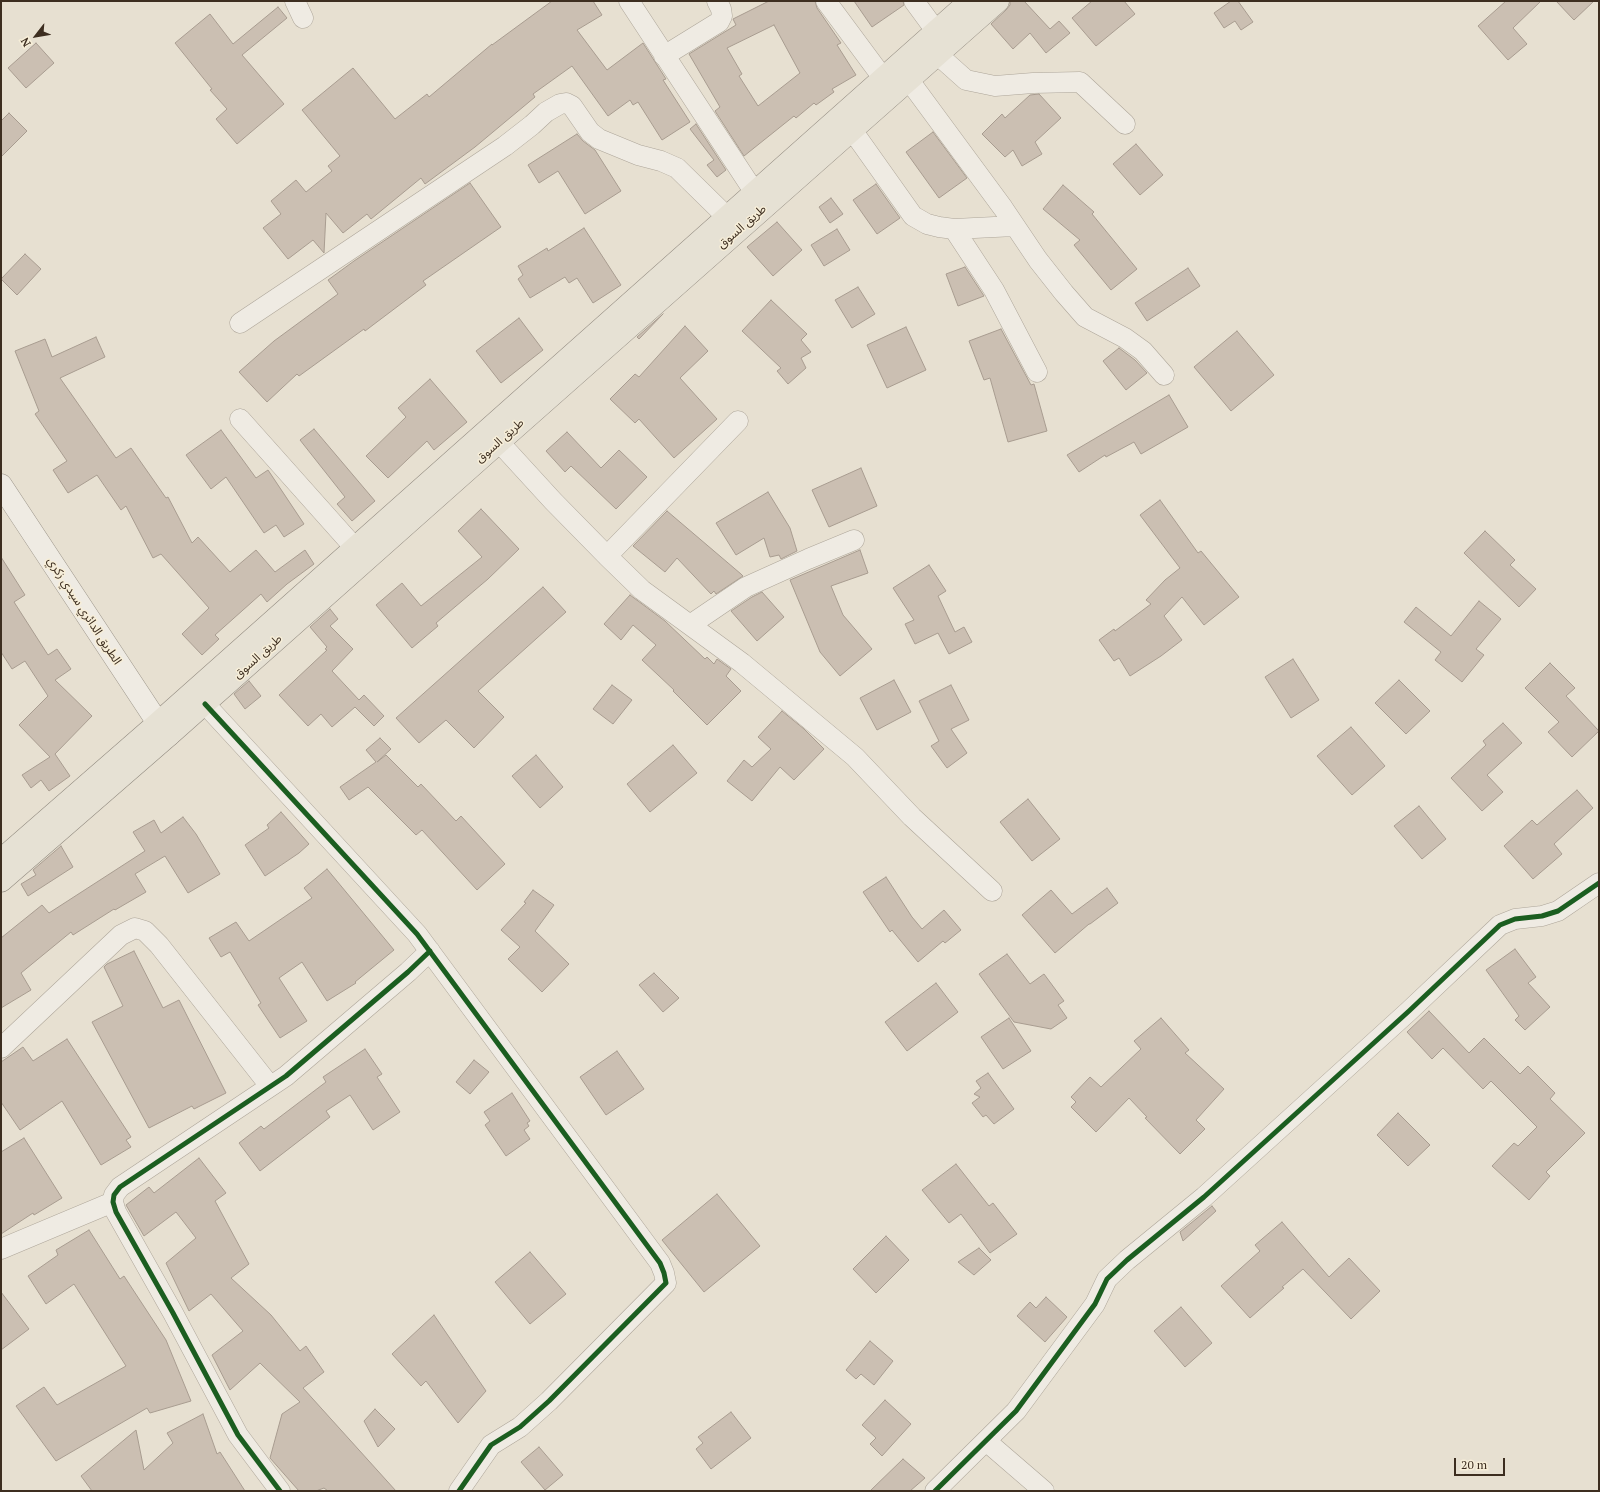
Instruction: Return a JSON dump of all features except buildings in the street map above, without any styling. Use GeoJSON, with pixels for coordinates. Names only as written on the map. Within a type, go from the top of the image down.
{"type":"FeatureCollection","features":[{"type":"Feature","properties":{"kind":"main road","name":"طريق السوق"},"geometry":{"type":"LineString","coordinates":[[1,881],[355,548],[970,1]]}},
{"type":"Feature","properties":{"kind":"main road","name":"طريق السوق"},"geometry":{"type":"LineString","coordinates":[[1,860],[164,729],[205,704],[908,79],[938,55],[998,1]]}},
{"type":"Feature","properties":{"kind":"street"},"geometry":{"type":"LineString","coordinates":[[629,1],[754,193]]}},
{"type":"Feature","properties":{"kind":"street"},"geometry":{"type":"LineString","coordinates":[[664,56],[719,22],[722,16],[721,9],[717,1]]}},
{"type":"Feature","properties":{"kind":"street"},"geometry":{"type":"LineString","coordinates":[[826,1],[883,78]]}},
{"type":"Feature","properties":{"kind":"street"},"geometry":{"type":"LineString","coordinates":[[914,1],[936,31]]}},
{"type":"Feature","properties":{"kind":"street"},"geometry":{"type":"LineString","coordinates":[[938,55],[966,80],[995,86],[1033,83],[1080,82],[1125,124]]}},
{"type":"Feature","properties":{"kind":"street"},"geometry":{"type":"LineString","coordinates":[[908,79],[1038,260],[1064,293],[1085,317],[1125,338],[1143,351],[1164,375]]}},
{"type":"Feature","properties":{"kind":"street"},"geometry":{"type":"LineString","coordinates":[[240,323],[506,146],[546,112],[560,104],[566,103],[572,106],[590,132],[599,139],[638,155],[662,161],[677,168],[727,217]]}},
{"type":"Feature","properties":{"kind":"street"},"geometry":{"type":"LineString","coordinates":[[852,130],[913,216],[927,224],[954,229],[1015,226]]}},
{"type":"Feature","properties":{"kind":"street"},"geometry":{"type":"LineString","coordinates":[[954,229],[994,290],[1037,372]]}},
{"type":"Feature","properties":{"kind":"street"},"geometry":{"type":"LineString","coordinates":[[240,419],[355,548]]}},
{"type":"Feature","properties":{"kind":"street"},"geometry":{"type":"LineString","coordinates":[[607,556],[738,421]]}},
{"type":"Feature","properties":{"kind":"street"},"geometry":{"type":"LineString","coordinates":[[499,442],[553,501],[642,590],[742,663],[855,757],[912,818],[992,891]]}},
{"type":"Feature","properties":{"kind":"street","name":"الطريق الدائري سيدي زكري"},"geometry":{"type":"LineString","coordinates":[[1,485],[164,729]]}},
{"type":"Feature","properties":{"kind":"street"},"geometry":{"type":"LineString","coordinates":[[690,625],[746,586],[854,540]]}},
{"type":"Feature","properties":{"kind":"street"},"geometry":{"type":"LineString","coordinates":[[205,704],[417,934],[660,1263],[664,1272],[666,1283],[534,1415],[520,1427],[491,1445],[459,1491]]}},
{"type":"Feature","properties":{"kind":"street"},"geometry":{"type":"LineString","coordinates":[[935,1491],[1016,1411],[1095,1304],[1107,1279],[1127,1260],[1204,1198],[1409,1011],[1500,925],[1515,919],[1542,916],[1558,911],[1599,883]]}},
{"type":"Feature","properties":{"kind":"street"},"geometry":{"type":"LineString","coordinates":[[1,1048],[121,935],[135,928],[145,932],[159,945],[270,1086]]}},
{"type":"Feature","properties":{"kind":"street"},"geometry":{"type":"LineString","coordinates":[[280,1491],[238,1435],[116,1212],[113,1202],[114,1195],[120,1187],[286,1076],[408,972],[430,951]]}},
{"type":"Feature","properties":{"kind":"street"},"geometry":{"type":"LineString","coordinates":[[1,1248],[113,1202]]}},
{"type":"Feature","properties":{"kind":"street"},"geometry":{"type":"LineString","coordinates":[[986,1441],[1044,1491]]}},
{"type":"Feature","properties":{"kind":"cycle path"},"geometry":{"type":"LineString","coordinates":[[205,704],[417,934],[660,1263],[664,1273],[666,1283],[549,1401],[520,1427],[491,1445],[459,1491]]}},
{"type":"Feature","properties":{"kind":"cycle path"},"geometry":{"type":"LineString","coordinates":[[935,1491],[1016,1411],[1095,1304],[1107,1279],[1127,1260],[1204,1197],[1409,1011],[1500,925],[1515,919],[1542,916],[1558,911],[1599,883]]}},
{"type":"Feature","properties":{"kind":"cycle path"},"geometry":{"type":"LineString","coordinates":[[280,1491],[238,1435],[173,1313],[116,1212],[113,1202],[114,1195],[120,1187],[286,1076],[408,972],[430,951]]}}]}
